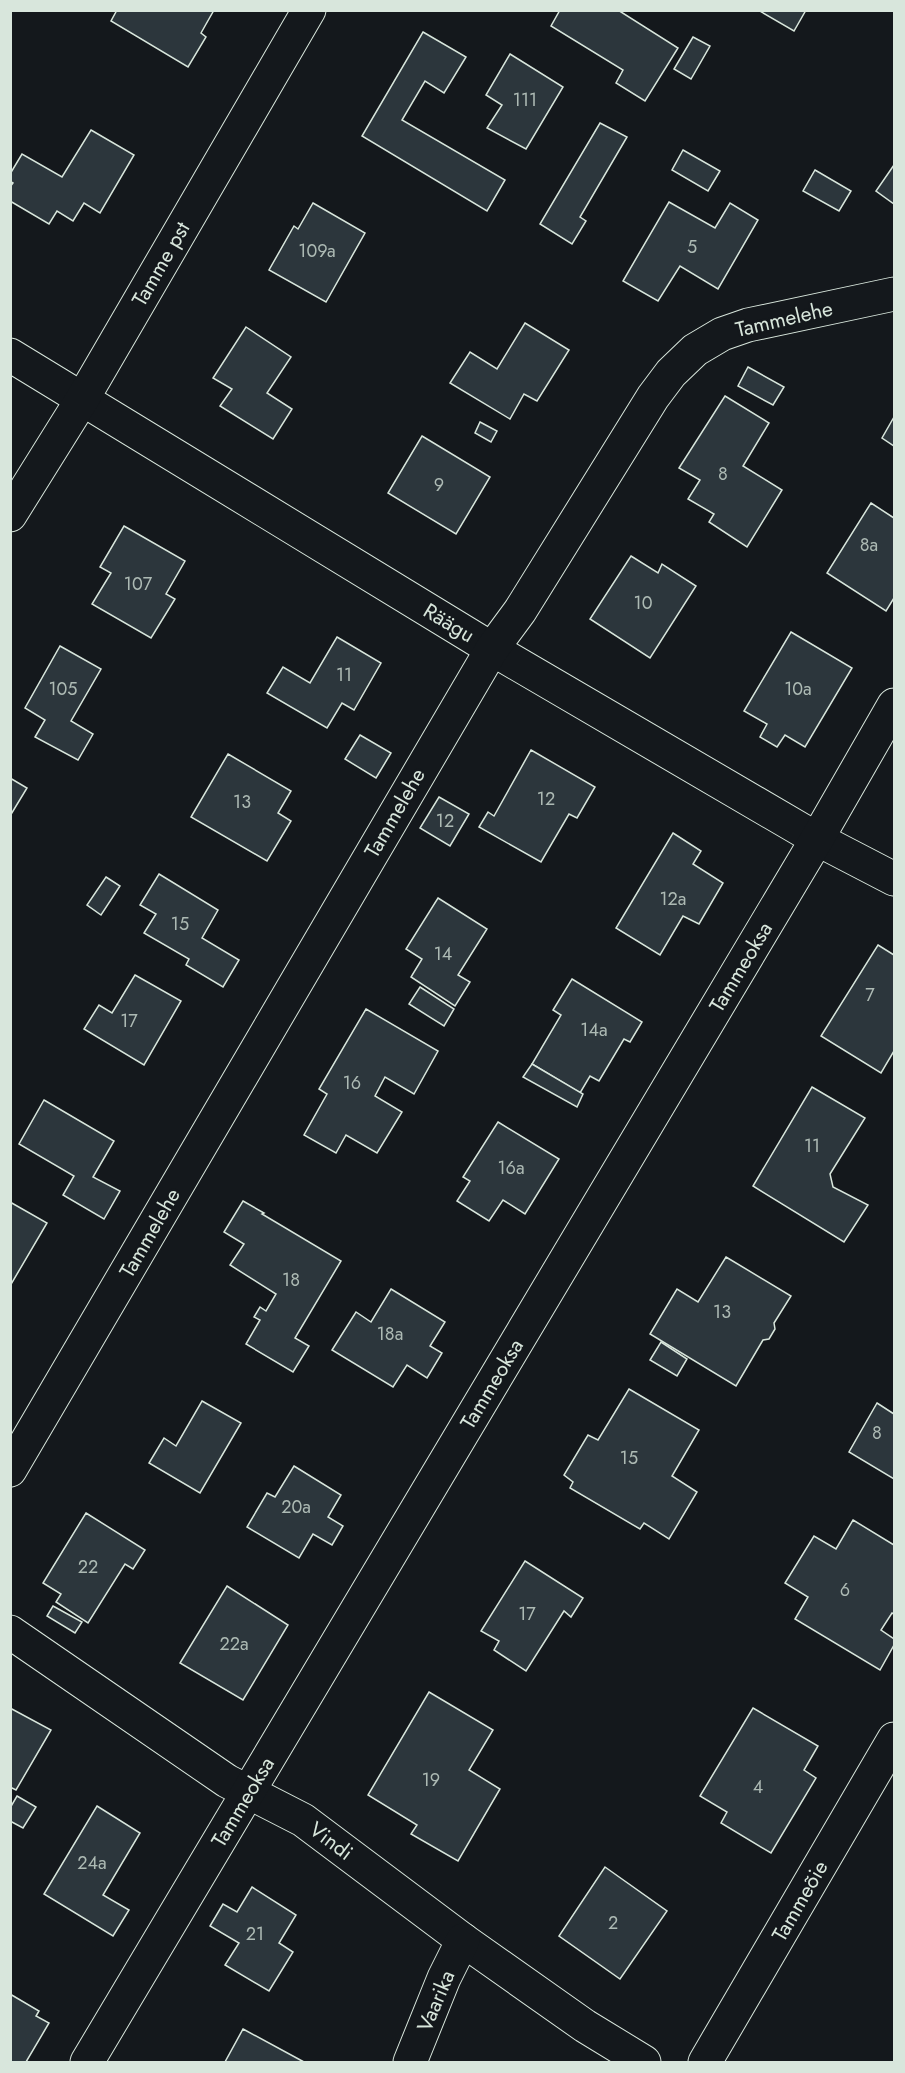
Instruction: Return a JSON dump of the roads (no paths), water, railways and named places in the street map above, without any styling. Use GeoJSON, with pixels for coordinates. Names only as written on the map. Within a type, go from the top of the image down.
{"type":"FeatureCollection","features":[{"type":"Feature","properties":{"kind":"street","name":"Tamme pst"},"geometry":{"type":"LineString","coordinates":[[10,515],[82,398],[309,10]]}},
{"type":"Feature","properties":{"kind":"street","name":"Tammelehe"},"geometry":{"type":"LineString","coordinates":[[10,1470],[492,649],[520,611],[653,398],[671,373],[695,351],[722,334],[748,326],[894,294]]}},
{"type":"Feature","properties":{"kind":"street","name":"Räägu"},"geometry":{"type":"LineString","coordinates":[[10,355],[492,649],[817,839],[894,879]]}},
{"type":"Feature","properties":{"kind":"street","name":"Tammeoksa"},"geometry":{"type":"LineString","coordinates":[[87,2062],[817,839],[894,705]]}},
{"type":"Feature","properties":{"kind":"street","name":"Vindi"},"geometry":{"type":"LineString","coordinates":[[10,1632],[227,1781],[303,1820],[463,1940],[585,2026],[644,2062]]}},
{"type":"Feature","properties":{"kind":"street","name":"Tammeõie"},"geometry":{"type":"LineString","coordinates":[[705,2062],[894,1739]]}},
{"type":"Feature","properties":{"kind":"street","name":"Vaarika"},"geometry":{"type":"LineString","coordinates":[[410,2062],[444,1978],[463,1940]]}}]}
